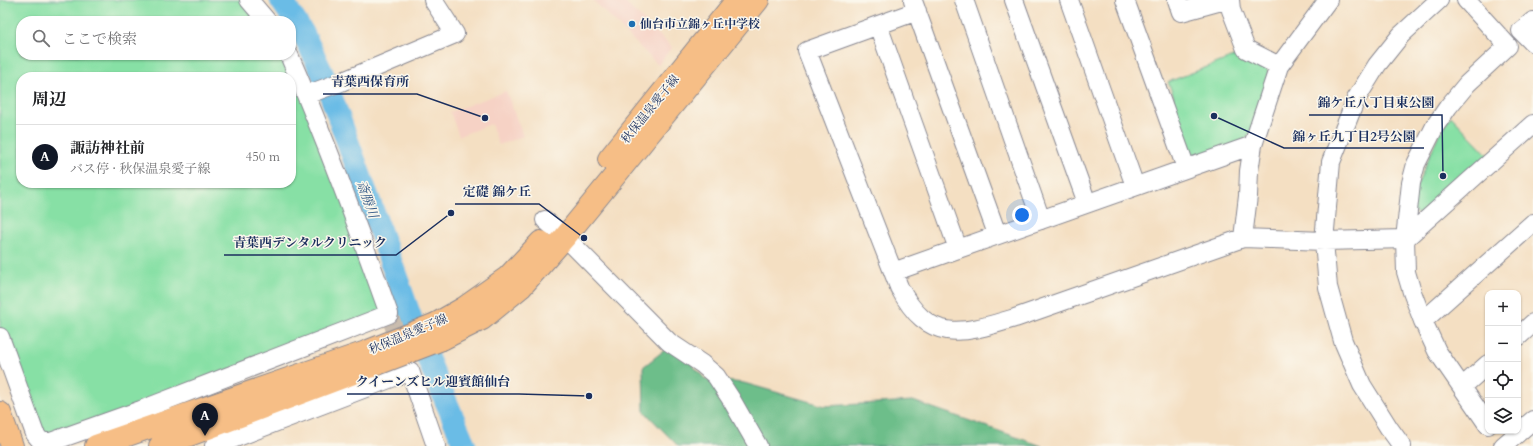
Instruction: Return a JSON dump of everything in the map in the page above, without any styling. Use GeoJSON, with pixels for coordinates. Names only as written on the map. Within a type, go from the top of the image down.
{"type":"FeatureCollection","features":[{"type":"Feature","properties":{"kind":"main road","name":"秋保温泉愛子線"},"geometry":{"type":"LineString","coordinates":[[554,228],[737,0]]}},
{"type":"Feature","properties":{"kind":"main road","name":"秋保温泉愛子線"},"geometry":{"type":"LineString","coordinates":[[160,446],[369,359],[439,332],[464,308],[508,277],[554,228],[758,0]]}},
{"type":"Feature","properties":{"kind":"main road","name":"秋保温泉愛子線"},"geometry":{"type":"LineString","coordinates":[[96,446],[145,419],[369,359]]}},
{"type":"Feature","properties":{"kind":"main road"},"geometry":{"type":"LineString","coordinates":[[0,414],[12,446]]}},
{"type":"Feature","properties":{"kind":"street"},"geometry":{"type":"LineString","coordinates":[[249,0],[263,16]]}},
{"type":"Feature","properties":{"kind":"street"},"geometry":{"type":"LineString","coordinates":[[308,94],[341,82],[455,34],[433,0]]}},
{"type":"Feature","properties":{"kind":"street"},"geometry":{"type":"LineString","coordinates":[[964,0],[1041,220]]}},
{"type":"Feature","properties":{"kind":"street"},"geometry":{"type":"LineString","coordinates":[[1014,0],[1087,204]]}},
{"type":"Feature","properties":{"kind":"street"},"geometry":{"type":"LineString","coordinates":[[1069,0],[1135,186]]}},
{"type":"Feature","properties":{"kind":"street"},"geometry":{"type":"LineString","coordinates":[[1125,0],[1186,168]]}},
{"type":"Feature","properties":{"kind":"street"},"geometry":{"type":"LineString","coordinates":[[1177,0],[1181,12],[1225,0]]}},
{"type":"Feature","properties":{"kind":"street"},"geometry":{"type":"LineString","coordinates":[[1230,0],[1231,10],[1246,49],[1279,66]]}},
{"type":"Feature","properties":{"kind":"street"},"geometry":{"type":"LineString","coordinates":[[1243,238],[1248,196],[1248,171],[1253,145],[1279,66],[1328,0]]}},
{"type":"Feature","properties":{"kind":"street"},"geometry":{"type":"LineString","coordinates":[[1402,446],[1362,385],[1343,341],[1328,287],[1324,241],[1332,162],[1356,99],[1377,65],[1401,35],[1439,0]]}},
{"type":"Feature","properties":{"kind":"street"},"geometry":{"type":"LineString","coordinates":[[1466,0],[1508,46],[1467,84],[1448,106],[1416,164],[1411,183],[1405,239],[1406,272],[1423,321],[1437,351],[1485,421]]}},
{"type":"Feature","properties":{"kind":"street"},"geometry":{"type":"LineString","coordinates":[[997,234],[915,6],[878,25],[807,51],[893,272],[908,303],[927,323],[940,330],[965,331],[980,329],[1243,238],[1324,241],[1405,239],[1533,124]]}},
{"type":"Feature","properties":{"kind":"street"},"geometry":{"type":"LineString","coordinates":[[1533,21],[1522,31],[1533,43]]}},
{"type":"Feature","properties":{"kind":"street"},"geometry":{"type":"LineString","coordinates":[[878,25],[958,249]]}},
{"type":"Feature","properties":{"kind":"street"},"geometry":{"type":"LineString","coordinates":[[0,337],[35,434],[40,440],[48,443],[145,419],[389,314],[308,94],[291,60]]}},
{"type":"Feature","properties":{"kind":"street"},"geometry":{"type":"LineString","coordinates":[[893,272],[997,234],[1041,220],[1253,145]]}},
{"type":"Feature","properties":{"kind":"street"},"geometry":{"type":"LineString","coordinates":[[1423,321],[1533,223]]}},
{"type":"Feature","properties":{"kind":"street"},"geometry":{"type":"LineString","coordinates":[[554,228],[669,342],[702,364],[716,376],[758,446]]}},
{"type":"Feature","properties":{"kind":"street"},"geometry":{"type":"LineString","coordinates":[[1521,334],[1533,323]]}},
{"type":"Feature","properties":{"kind":"street"},"geometry":{"type":"LineString","coordinates":[[1462,387],[1485,367]]}},
{"type":"Feature","properties":{"kind":"street"},"geometry":{"type":"LineString","coordinates":[[214,446],[410,371],[436,446]]}},
{"type":"Feature","properties":{"kind":"street"},"geometry":{"type":"LineString","coordinates":[[1494,434],[1503,446],[1533,420]]}},
{"type":"Feature","properties":{"kind":"shaded area","name":"仙台市立錦ヶ丘中学校"},"geometry":{"type":"Polygon","coordinates":[[[593,0],[622,0],[672,47],[658,65],[593,0]]]}},
{"type":"Feature","properties":{"kind":"shaded area"},"geometry":{"type":"Polygon","coordinates":[[[506,91],[523,136],[499,145],[491,124],[459,136],[450,112],[506,91]]]}},
{"type":"Feature","properties":{"kind":"green space"},"geometry":{"type":"Polygon","coordinates":[[[0,0],[257,0],[268,16],[16,16],[16,60],[293,60],[389,314],[48,443],[0,337],[0,0]]]}},
{"type":"Feature","properties":{"kind":"green space"},"geometry":{"type":"Polygon","coordinates":[[[1241,54],[1267,69],[1270,79],[1252,131],[1244,142],[1192,158],[1165,101],[1174,97],[1168,82],[1241,54]]]}},
{"type":"Feature","properties":{"kind":"green space"},"geometry":{"type":"Polygon","coordinates":[[[1451,116],[1488,155],[1422,216],[1413,211],[1416,188],[1438,136],[1451,116]]]}},
{"type":"Feature","properties":{"kind":"green space"},"geometry":{"type":"Polygon","coordinates":[[[667,348],[681,352],[705,379],[744,383],[825,406],[913,401],[1042,446],[678,446],[644,411],[643,367],[667,348]]]}},
{"type":"Feature","properties":{"kind":"waterway","name":"斎勝川"},"geometry":{"type":"LineString","coordinates":[[281,0],[292,16]]}},
{"type":"Feature","properties":{"kind":"waterway","name":"斎勝川"},"geometry":{"type":"LineString","coordinates":[[296,22],[303,33],[324,77],[413,324],[465,446]]}},
{"type":"Feature","properties":{"kind":"tunnel"},"geometry":{"type":"LineString","coordinates":[[389,314],[403,351]]}},
{"type":"Feature","properties":{"kind":"place","name":"仙台市立錦ヶ丘中学校"},"geometry":{"type":"Point","coordinates":[632,24]}},
{"type":"Feature","properties":{"kind":"place","name":"錦ヶ丘九丁目2号公園"},"geometry":{"type":"Point","coordinates":[1214,116]}},
{"type":"Feature","properties":{"kind":"place","name":"青葉西保育所"},"geometry":{"type":"Point","coordinates":[485,118]}},
{"type":"Feature","properties":{"kind":"place","name":"錦ケ丘八丁目東公園"},"geometry":{"type":"Point","coordinates":[1443,176]}},
{"type":"Feature","properties":{"kind":"place","name":"青葉西デンタルクリニック"},"geometry":{"type":"Point","coordinates":[451,213]}},
{"type":"Feature","properties":{"kind":"place","name":"定礎 錦ケ丘"},"geometry":{"type":"Point","coordinates":[584,238]}},
{"type":"Feature","properties":{"kind":"place","name":"クイーンズヒル迎賓館仙台"},"geometry":{"type":"Point","coordinates":[589,396]}},
{"type":"Feature","properties":{"kind":"place","name":"諏訪神社前"},"geometry":{"type":"Point","coordinates":[205,436]}}]}
